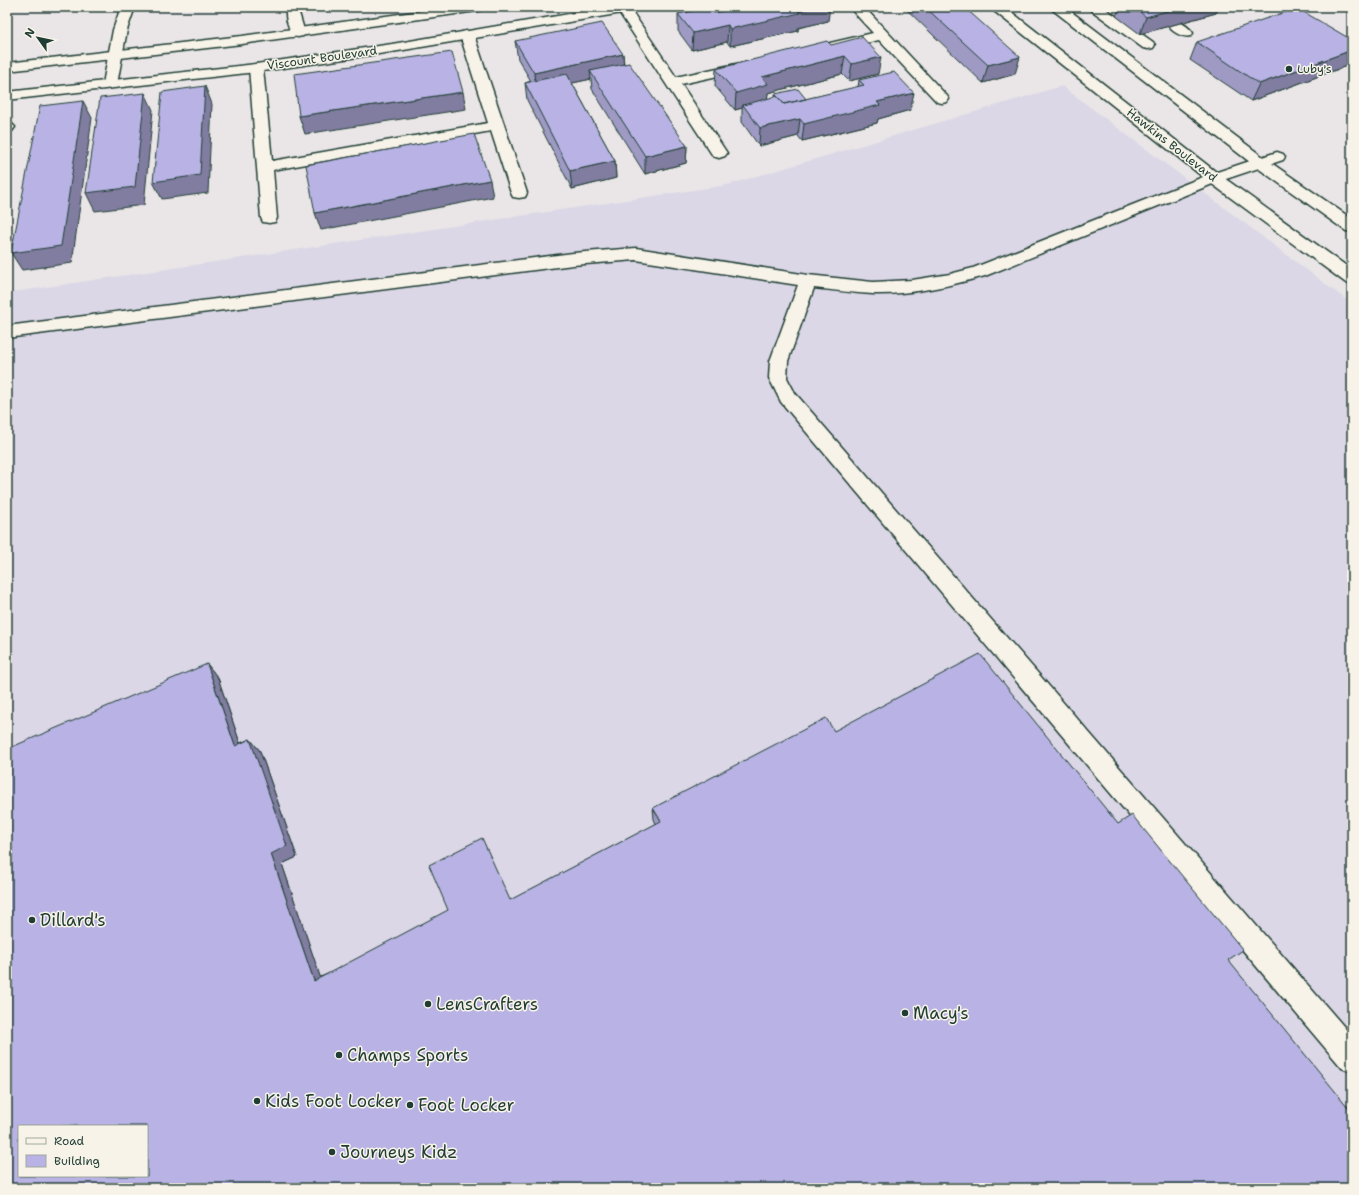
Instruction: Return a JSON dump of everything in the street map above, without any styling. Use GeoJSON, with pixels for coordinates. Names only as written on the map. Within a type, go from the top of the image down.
{"type":"FeatureCollection","features":[{"type":"Feature","properties":{"kind":"main road"},"geometry":{"type":"LineString","coordinates":[[110,84],[117,56],[120,30],[128,7]]}},
{"type":"Feature","properties":{"kind":"main road"},"geometry":{"type":"LineString","coordinates":[[294,7],[292,13],[298,33]]}},
{"type":"Feature","properties":{"kind":"main road","name":"Viscount Boulevard"},"geometry":{"type":"LineString","coordinates":[[7,67],[117,56],[298,33],[477,7]]}},
{"type":"Feature","properties":{"kind":"main road"},"geometry":{"type":"LineString","coordinates":[[856,7],[942,99]]}},
{"type":"Feature","properties":{"kind":"main road","name":"Hawkins Boulevard"},"geometry":{"type":"LineString","coordinates":[[996,7],[1214,178],[1352,279]]}},
{"type":"Feature","properties":{"kind":"main road"},"geometry":{"type":"LineString","coordinates":[[1056,7],[1261,163],[1352,226]]}},
{"type":"Feature","properties":{"kind":"main road"},"geometry":{"type":"LineString","coordinates":[[1094,7],[1148,45]]}},
{"type":"Feature","properties":{"kind":"main road"},"geometry":{"type":"LineString","coordinates":[[629,8],[672,82],[719,154]]}},
{"type":"Feature","properties":{"kind":"main road","name":"Viscount Boulevard"},"geometry":{"type":"LineString","coordinates":[[7,96],[256,68],[629,8]]}},
{"type":"Feature","properties":{"kind":"main road"},"geometry":{"type":"LineString","coordinates":[[1174,24],[1186,33]]}},
{"type":"Feature","properties":{"kind":"main road"},"geometry":{"type":"LineString","coordinates":[[466,35],[519,194]]}},
{"type":"Feature","properties":{"kind":"main road"},"geometry":{"type":"LineString","coordinates":[[820,49],[883,35]]}},
{"type":"Feature","properties":{"kind":"main road"},"geometry":{"type":"LineString","coordinates":[[672,82],[758,63]]}},
{"type":"Feature","properties":{"kind":"main road"},"geometry":{"type":"LineString","coordinates":[[256,68],[269,218]]}},
{"type":"Feature","properties":{"kind":"main road"},"geometry":{"type":"LineString","coordinates":[[264,167],[496,126]]}},
{"type":"Feature","properties":{"kind":"main road"},"geometry":{"type":"LineString","coordinates":[[7,332],[573,259],[636,254],[808,282],[873,288],[912,286],[950,280],[979,272],[1214,178],[1277,157]]}},
{"type":"Feature","properties":{"kind":"main road"},"geometry":{"type":"LineString","coordinates":[[808,282],[779,362],[778,378],[788,397],[1352,1058]]}},
{"type":"Feature","properties":{"kind":"shaded area"},"geometry":{"type":"Polygon","coordinates":[[[1062,86],[1352,304],[1352,1188],[7,1188],[7,293],[727,185],[1062,86]]]}},
{"type":"Feature","properties":{"kind":"building"},"geometry":{"type":"Polygon","coordinates":[[[709,7],[714,13],[741,7],[815,7],[798,11],[800,13],[730,29],[728,25],[693,33],[678,14],[697,10],[696,8],[709,7]]]}},
{"type":"Feature","properties":{"kind":"building"},"geometry":{"type":"Polygon","coordinates":[[[925,7],[964,7],[1020,57],[988,65],[925,7]]]}},
{"type":"Feature","properties":{"kind":"building"},"geometry":{"type":"Polygon","coordinates":[[[1134,7],[1181,7],[1146,17],[1134,7]]]}},
{"type":"Feature","properties":{"kind":"building"},"geometry":{"type":"Polygon","coordinates":[[[1297,8],[1352,40],[1352,50],[1259,84],[1197,42],[1297,8]]]}},
{"type":"Feature","properties":{"kind":"building"},"geometry":{"type":"Polygon","coordinates":[[[602,23],[623,54],[534,73],[515,41],[602,23]]]}},
{"type":"Feature","properties":{"kind":"building"},"geometry":{"type":"Polygon","coordinates":[[[862,37],[881,57],[852,64],[845,56],[762,77],[768,84],[736,93],[716,69],[827,41],[831,45],[862,37]]]}},
{"type":"Feature","properties":{"kind":"building"},"geometry":{"type":"Polygon","coordinates":[[[452,52],[463,92],[299,116],[294,74],[452,52]]]}},
{"type":"Feature","properties":{"kind":"building"},"geometry":{"type":"Polygon","coordinates":[[[629,63],[687,146],[645,156],[590,71],[629,63]]]}},
{"type":"Feature","properties":{"kind":"building"},"geometry":{"type":"Polygon","coordinates":[[[894,72],[914,93],[877,102],[880,105],[804,124],[800,119],[760,128],[743,105],[777,96],[784,104],[864,85],[859,80],[894,72]]]}},
{"type":"Feature","properties":{"kind":"building"},"geometry":{"type":"Polygon","coordinates":[[[567,74],[615,161],[570,171],[525,83],[567,74]]]}},
{"type":"Feature","properties":{"kind":"building"},"geometry":{"type":"Polygon","coordinates":[[[205,86],[200,175],[153,182],[162,92],[205,86]]]}},
{"type":"Feature","properties":{"kind":"building"},"geometry":{"type":"Polygon","coordinates":[[[798,89],[806,99],[784,104],[775,94],[798,89]]]}},
{"type":"Feature","properties":{"kind":"building"},"geometry":{"type":"Polygon","coordinates":[[[145,93],[135,187],[86,193],[100,98],[145,93]]]}},
{"type":"Feature","properties":{"kind":"building"},"geometry":{"type":"Polygon","coordinates":[[[83,101],[61,246],[11,253],[40,106],[83,101]]]}},
{"type":"Feature","properties":{"kind":"building"},"geometry":{"type":"Polygon","coordinates":[[[474,134],[490,180],[315,213],[306,165],[474,134]]]}},
{"type":"Feature","properties":{"kind":"building"},"geometry":{"type":"Polygon","coordinates":[[[980,654],[1118,824],[1132,815],[1243,950],[1228,960],[1352,1112],[1352,1181],[1344,1188],[7,1188],[7,749],[207,664],[235,746],[250,739],[287,846],[271,854],[314,981],[448,910],[429,865],[482,838],[510,900],[661,821],[653,808],[826,718],[834,731],[980,654]]]}},
{"type":"Feature","properties":{"kind":"place","name":"Luby's"},"geometry":{"type":"Point","coordinates":[1289,69]}},
{"type":"Feature","properties":{"kind":"place","name":"Dillard's"},"geometry":{"type":"Point","coordinates":[32,920]}},
{"type":"Feature","properties":{"kind":"place","name":"LensCrafters"},"geometry":{"type":"Point","coordinates":[428,1004]}},
{"type":"Feature","properties":{"kind":"place","name":"Macy's"},"geometry":{"type":"Point","coordinates":[905,1013]}},
{"type":"Feature","properties":{"kind":"place","name":"Champs Sports"},"geometry":{"type":"Point","coordinates":[339,1055]}},
{"type":"Feature","properties":{"kind":"place","name":"Kids Foot Locker"},"geometry":{"type":"Point","coordinates":[257,1101]}},
{"type":"Feature","properties":{"kind":"place","name":"Foot Locker"},"geometry":{"type":"Point","coordinates":[410,1105]}},
{"type":"Feature","properties":{"kind":"place","name":"Journeys Kidz"},"geometry":{"type":"Point","coordinates":[332,1152]}}]}
